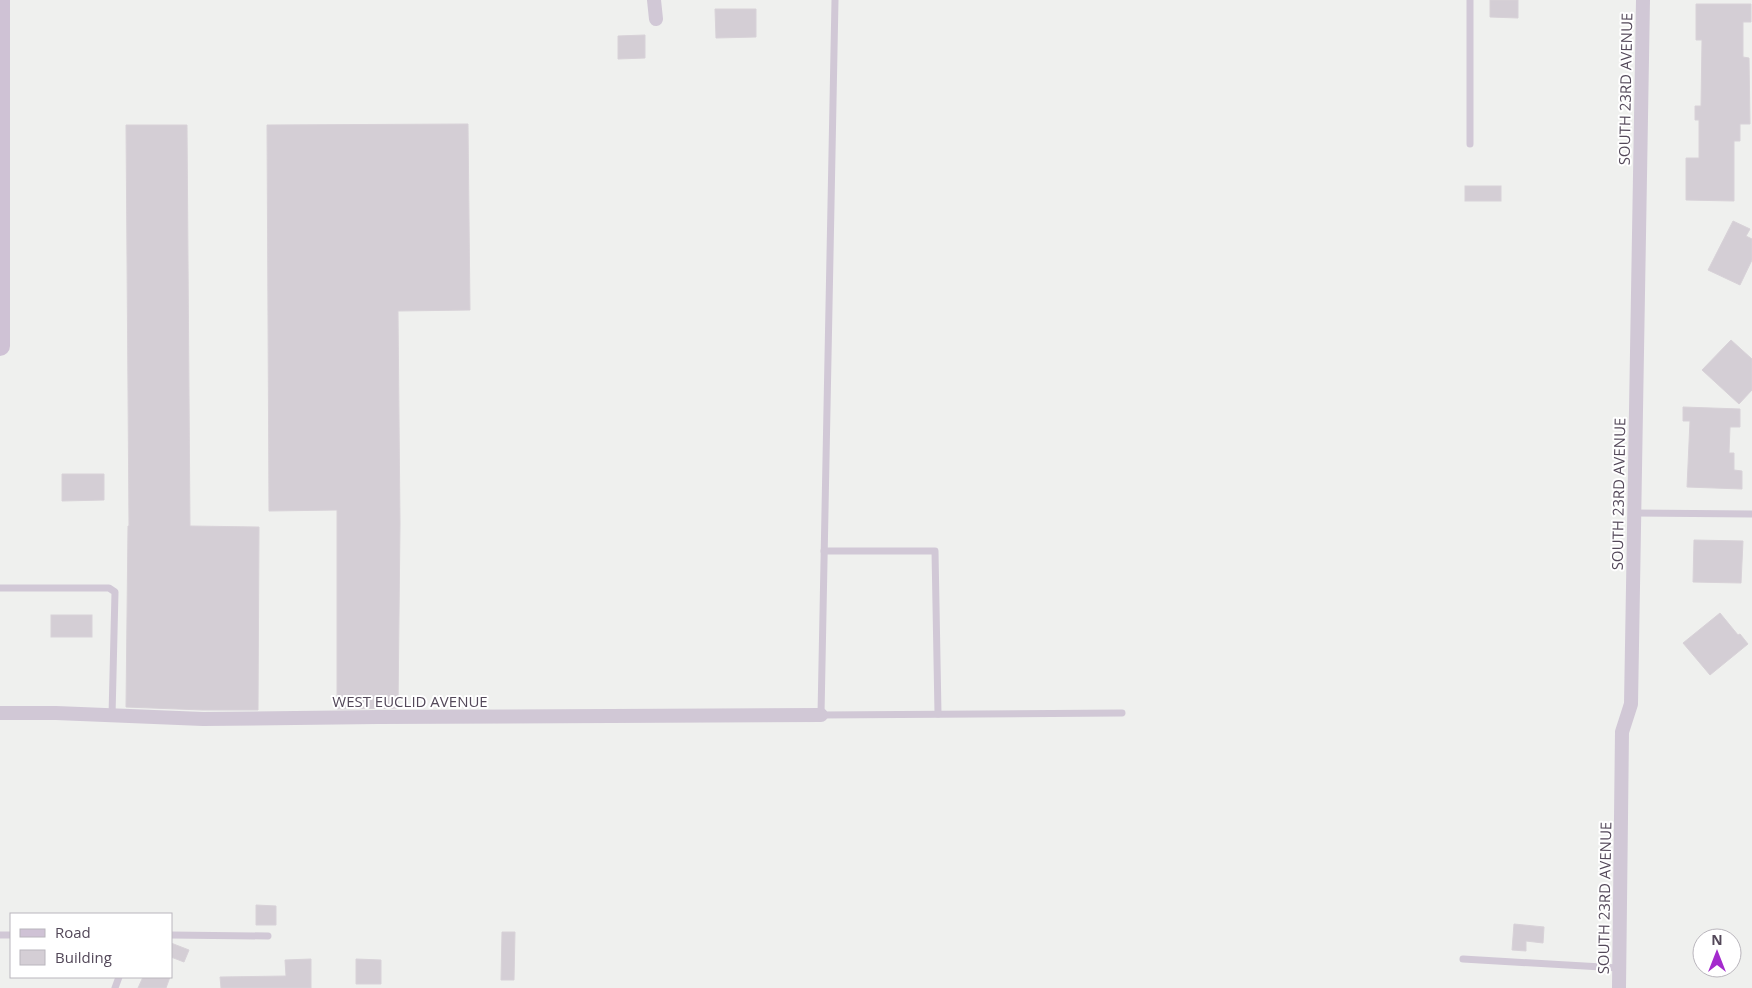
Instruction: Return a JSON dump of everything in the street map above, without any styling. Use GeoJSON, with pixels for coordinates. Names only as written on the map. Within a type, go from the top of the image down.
{"type":"FeatureCollection","features":[{"type":"Feature","properties":{"kind":"street"},"geometry":{"type":"LineString","coordinates":[[0,0],[0,346]]}},
{"type":"Feature","properties":{"kind":"street"},"geometry":{"type":"LineString","coordinates":[[654,0],[656,19]]}},
{"type":"Feature","properties":{"kind":"street","name":"SOUTH 23RD AVENUE"},"geometry":{"type":"LineString","coordinates":[[1619,988],[1622,732],[1630,704],[1643,0]]}},
{"type":"Feature","properties":{"kind":"street","name":"WEST EUCLID AVENUE"},"geometry":{"type":"LineString","coordinates":[[0,713],[203,719],[378,716],[821,715]]}},
{"type":"Feature","properties":{"kind":"lane"},"geometry":{"type":"LineString","coordinates":[[835,0],[821,715],[1122,713]]}},
{"type":"Feature","properties":{"kind":"lane"},"geometry":{"type":"LineString","coordinates":[[1470,0],[1470,144]]}},
{"type":"Feature","properties":{"kind":"lane"},"geometry":{"type":"LineString","coordinates":[[1634,513],[1752,514]]}},
{"type":"Feature","properties":{"kind":"lane"},"geometry":{"type":"LineString","coordinates":[[824,551],[936,552],[938,714]]}},
{"type":"Feature","properties":{"kind":"lane"},"geometry":{"type":"LineString","coordinates":[[0,588],[109,588],[115,592],[112,716]]}},
{"type":"Feature","properties":{"kind":"lane"},"geometry":{"type":"LineString","coordinates":[[172,935],[268,936]]}},
{"type":"Feature","properties":{"kind":"lane"},"geometry":{"type":"LineString","coordinates":[[1463,959],[1619,968]]}},
{"type":"Feature","properties":{"kind":"building"},"geometry":{"type":"Polygon","coordinates":[[[1490,0],[1518,0],[1518,18],[1490,17],[1490,0]]]}},
{"type":"Feature","properties":{"kind":"building"},"geometry":{"type":"Polygon","coordinates":[[[1696,4],[1751,4],[1751,22],[1743,22],[1743,57],[1749,58],[1750,124],[1740,124],[1740,141],[1734,141],[1734,201],[1686,200],[1686,158],[1699,158],[1699,120],[1695,120],[1695,106],[1701,106],[1702,40],[1696,40],[1696,4]]]}},
{"type":"Feature","properties":{"kind":"building"},"geometry":{"type":"Polygon","coordinates":[[[715,9],[756,9],[756,37],[716,38],[715,9]]]}},
{"type":"Feature","properties":{"kind":"building"},"geometry":{"type":"Polygon","coordinates":[[[645,35],[645,58],[618,59],[618,36],[645,35]]]}},
{"type":"Feature","properties":{"kind":"building"},"geometry":{"type":"Polygon","coordinates":[[[468,124],[470,310],[398,311],[400,523],[398,708],[337,709],[337,510],[269,511],[267,125],[468,124]]]}},
{"type":"Feature","properties":{"kind":"building"},"geometry":{"type":"Polygon","coordinates":[[[126,125],[187,125],[190,526],[259,527],[258,710],[126,707],[129,526],[126,125]]]}},
{"type":"Feature","properties":{"kind":"building"},"geometry":{"type":"Polygon","coordinates":[[[1465,186],[1501,186],[1501,201],[1465,201],[1465,186]]]}},
{"type":"Feature","properties":{"kind":"building"},"geometry":{"type":"Polygon","coordinates":[[[1733,221],[1750,229],[1746,236],[1752,239],[1752,260],[1740,285],[1708,270],[1733,221]]]}},
{"type":"Feature","properties":{"kind":"building"},"geometry":{"type":"Polygon","coordinates":[[[1731,340],[1752,359],[1752,390],[1739,404],[1702,370],[1731,340]]]}},
{"type":"Feature","properties":{"kind":"building"},"geometry":{"type":"Polygon","coordinates":[[[1683,407],[1740,409],[1740,427],[1730,427],[1729,453],[1734,453],[1734,470],[1742,471],[1742,489],[1687,487],[1690,421],[1683,421],[1683,407]]]}},
{"type":"Feature","properties":{"kind":"building"},"geometry":{"type":"Polygon","coordinates":[[[62,474],[104,474],[104,500],[62,501],[62,474]]]}},
{"type":"Feature","properties":{"kind":"building"},"geometry":{"type":"Polygon","coordinates":[[[1694,540],[1743,541],[1741,583],[1693,582],[1694,540]]]}},
{"type":"Feature","properties":{"kind":"building"},"geometry":{"type":"Polygon","coordinates":[[[1720,613],[1748,644],[1710,675],[1683,643],[1720,613]]]}},
{"type":"Feature","properties":{"kind":"building"},"geometry":{"type":"Polygon","coordinates":[[[51,615],[92,615],[92,637],[51,637],[51,615]]]}},
{"type":"Feature","properties":{"kind":"building"},"geometry":{"type":"Polygon","coordinates":[[[256,905],[276,906],[276,925],[256,925],[256,905]]]}},
{"type":"Feature","properties":{"kind":"building"},"geometry":{"type":"Polygon","coordinates":[[[1514,924],[1544,927],[1543,943],[1526,941],[1526,951],[1512,950],[1514,924]]]}},
{"type":"Feature","properties":{"kind":"building"},"geometry":{"type":"Polygon","coordinates":[[[502,932],[515,932],[514,980],[501,980],[502,932]]]}},
{"type":"Feature","properties":{"kind":"building"},"geometry":{"type":"Polygon","coordinates":[[[172,943],[189,950],[184,962],[172,957],[172,943]]]}},
{"type":"Feature","properties":{"kind":"building"},"geometry":{"type":"Polygon","coordinates":[[[311,959],[311,988],[221,988],[220,977],[286,976],[285,960],[311,959]]]}},
{"type":"Feature","properties":{"kind":"building"},"geometry":{"type":"Polygon","coordinates":[[[356,959],[381,960],[381,984],[356,984],[356,959]]]}},
{"type":"Feature","properties":{"kind":"building"},"geometry":{"type":"Polygon","coordinates":[[[143,978],[170,978],[166,988],[138,988],[143,978]]]}}]}
